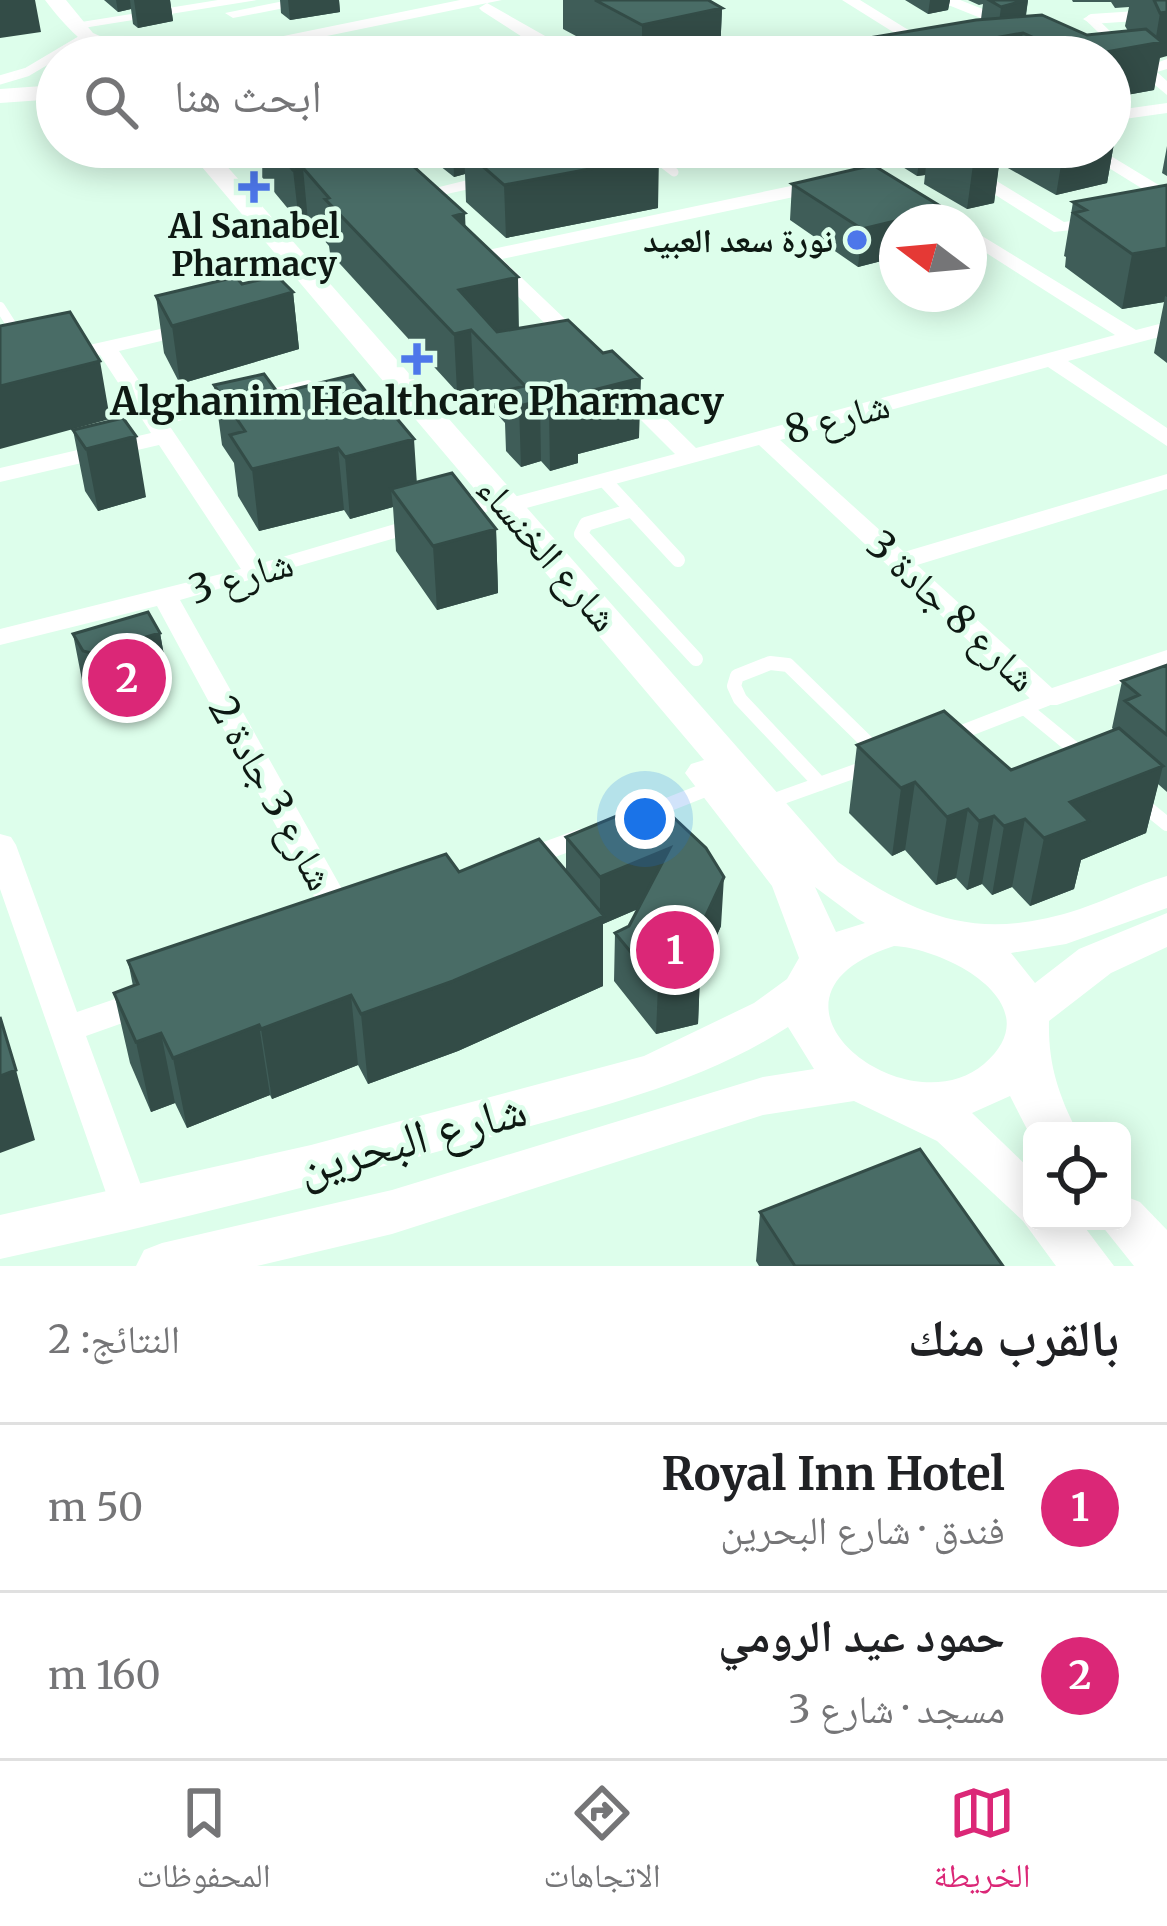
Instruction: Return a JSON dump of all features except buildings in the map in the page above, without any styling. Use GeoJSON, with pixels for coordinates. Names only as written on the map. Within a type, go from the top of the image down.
{"type":"FeatureCollection","features":[{"type":"Feature","properties":{"kind":"street"},"geometry":{"type":"LineString","coordinates":[[56,0],[80,36]]}},
{"type":"Feature","properties":{"kind":"street"},"geometry":{"type":"LineString","coordinates":[[110,36],[196,8],[250,0]]}},
{"type":"Feature","properties":{"kind":"street"},"geometry":{"type":"LineString","coordinates":[[196,8],[209,16],[318,0]]}},
{"type":"Feature","properties":{"kind":"street"},"geometry":{"type":"LineString","coordinates":[[306,36],[521,0]]}},
{"type":"Feature","properties":{"kind":"street"},"geometry":{"type":"LineString","coordinates":[[849,0],[910,35]]}},
{"type":"Feature","properties":{"kind":"street"},"geometry":{"type":"LineString","coordinates":[[331,36],[490,2],[537,36]]}},
{"type":"Feature","properties":{"kind":"street"},"geometry":{"type":"LineString","coordinates":[[1091,19],[1167,14]]}},
{"type":"Feature","properties":{"kind":"street"},"geometry":{"type":"LineString","coordinates":[[905,36],[910,35]]}},
{"type":"Feature","properties":{"kind":"street"},"geometry":{"type":"LineString","coordinates":[[1167,64],[1135,69],[1167,90]]}},
{"type":"Feature","properties":{"kind":"street"},"geometry":{"type":"LineString","coordinates":[[0,93],[36,81]]}},
{"type":"Feature","properties":{"kind":"street"},"geometry":{"type":"LineString","coordinates":[[0,93],[36,90]]}},
{"type":"Feature","properties":{"kind":"street"},"geometry":{"type":"LineString","coordinates":[[1131,113],[1167,108]]}},
{"type":"Feature","properties":{"kind":"street","name":"شارع الخنساء"},"geometry":{"type":"LineString","coordinates":[[195,168],[823,872],[873,908],[933,934]]}},
{"type":"Feature","properties":{"kind":"street","name":"شارع الخنساء"},"geometry":{"type":"LineString","coordinates":[[215,168],[494,506],[793,880],[808,906],[812,974]]}},
{"type":"Feature","properties":{"kind":"street"},"geometry":{"type":"LineString","coordinates":[[865,168],[922,204]]}},
{"type":"Feature","properties":{"kind":"street"},"geometry":{"type":"LineString","coordinates":[[962,168],[1061,228],[1167,213]]}},
{"type":"Feature","properties":{"kind":"street"},"geometry":{"type":"LineString","coordinates":[[1118,168],[1167,198]]}},
{"type":"Feature","properties":{"kind":"street"},"geometry":{"type":"LineString","coordinates":[[692,457],[480,248],[874,174]]}},
{"type":"Feature","properties":{"kind":"street"},"geometry":{"type":"LineString","coordinates":[[423,193],[512,175]]}},
{"type":"Feature","properties":{"kind":"street"},"geometry":{"type":"LineString","coordinates":[[987,245],[1132,337]]}},
{"type":"Feature","properties":{"kind":"street"},"geometry":{"type":"LineString","coordinates":[[0,372],[217,321]]}},
{"type":"Feature","properties":{"kind":"street","name":"شارع 8"},"geometry":{"type":"LineString","coordinates":[[494,506],[1167,328]]}},
{"type":"Feature","properties":{"kind":"street"},"geometry":{"type":"LineString","coordinates":[[107,349],[256,573]]}},
{"type":"Feature","properties":{"kind":"street"},"geometry":{"type":"LineString","coordinates":[[1052,360],[1167,439]]}},
{"type":"Feature","properties":{"kind":"street"},"geometry":{"type":"LineString","coordinates":[[0,476],[158,429]]}},
{"type":"Feature","properties":{"kind":"street","name":"شارع 8 جادة 3"},"geometry":{"type":"LineString","coordinates":[[764,437],[899,562],[1036,704],[1167,658]]}},
{"type":"Feature","properties":{"kind":"street"},"geometry":{"type":"LineString","coordinates":[[899,562],[1167,481]]}},
{"type":"Feature","properties":{"kind":"street","name":"شارع 3"},"geometry":{"type":"LineString","coordinates":[[0,637],[256,573],[494,506]]}},
{"type":"Feature","properties":{"kind":"street","name":"شارع 3 جادة 2"},"geometry":{"type":"LineString","coordinates":[[165,597],[331,898],[336,930]]}},
{"type":"Feature","properties":{"kind":"street"},"geometry":{"type":"LineString","coordinates":[[0,845],[8,890],[69,1028],[131,1210]]}},
{"type":"Feature","properties":{"kind":"street"},"geometry":{"type":"LineString","coordinates":[[1023,1194],[954,1127],[830,1063],[812,1039],[803,1014],[812,974],[865,934],[1038,938],[1073,931],[1167,891]]}},
{"type":"Feature","properties":{"kind":"street"},"geometry":{"type":"LineString","coordinates":[[877,1090],[964,1097],[1003,1077],[1026,1030],[1095,961],[1167,929]]}},
{"type":"Feature","properties":{"kind":"street"},"geometry":{"type":"LineString","coordinates":[[933,934],[999,967],[1017,989],[1036,1104],[1047,1122]]}},
{"type":"Feature","properties":{"kind":"street","name":"شارع البحرين"},"geometry":{"type":"LineString","coordinates":[[0,1237],[399,1144],[694,1056],[738,1039],[812,974]]}},
{"type":"Feature","properties":{"kind":"street"},"geometry":{"type":"LineString","coordinates":[[69,1028],[179,990]]}},
{"type":"Feature","properties":{"kind":"street","name":"شارع البحرين"},"geometry":{"type":"LineString","coordinates":[[161,1266],[392,1212],[763,1096],[877,1090]]}},
{"type":"Feature","properties":{"kind":"street"},"geometry":{"type":"LineString","coordinates":[[392,1212],[407,1204],[423,1178],[421,1163],[399,1144]]}},
{"type":"Feature","properties":{"kind":"street"},"geometry":{"type":"LineString","coordinates":[[1056,1230],[1088,1266]]}},
{"type":"Feature","properties":{"kind":"lane"},"geometry":{"type":"LineString","coordinates":[[948,0],[1008,26]]}},
{"type":"Feature","properties":{"kind":"lane"},"geometry":{"type":"LineString","coordinates":[[1091,19],[1109,36]]}},
{"type":"Feature","properties":{"kind":"lane"},"geometry":{"type":"LineString","coordinates":[[0,80],[36,68]]}},
{"type":"Feature","properties":{"kind":"lane"},"geometry":{"type":"LineString","coordinates":[[670,168],[674,172]]}},
{"type":"Feature","properties":{"kind":"lane"},"geometry":{"type":"LineString","coordinates":[[0,307],[37,364]]}},
{"type":"Feature","properties":{"kind":"lane"},"geometry":{"type":"LineString","coordinates":[[158,429],[308,385]]}},
{"type":"Feature","properties":{"kind":"lane"},"geometry":{"type":"LineString","coordinates":[[604,480],[678,560]]}},
{"type":"Feature","properties":{"kind":"lane"},"geometry":{"type":"LineString","coordinates":[[632,510],[586,524],[581,534],[696,659]]}},
{"type":"Feature","properties":{"kind":"lane"},"geometry":{"type":"LineString","coordinates":[[764,804],[820,784],[885,760],[800,672],[770,663],[737,676],[734,686],[740,699],[820,784]]}},
{"type":"Feature","properties":{"kind":"lane"},"geometry":{"type":"LineString","coordinates":[[926,746],[1036,704],[1096,766]]}},
{"type":"Feature","properties":{"kind":"lane"},"geometry":{"type":"LineString","coordinates":[[619,824],[716,786]]}},
{"type":"Feature","properties":{"kind":"lane"},"geometry":{"type":"LineString","coordinates":[[1132,795],[1167,824]]}},
{"type":"Feature","properties":{"kind":"lane"},"geometry":{"type":"LineString","coordinates":[[511,864],[597,832]]}},
{"type":"Feature","properties":{"kind":"place","name":"Al Sanabel Pharmacy"},"geometry":{"type":"Point","coordinates":[254,187]}},
{"type":"Feature","properties":{"kind":"place","name":"نورة سعد العبيد"},"geometry":{"type":"Point","coordinates":[857,240]}},
{"type":"Feature","properties":{"kind":"place","name":"Alghanim Healthcare Pharmacy"},"geometry":{"type":"Point","coordinates":[417,359]}},
{"type":"Feature","properties":{"kind":"place","name":"حمود عيد الرومي"},"geometry":{"type":"Point","coordinates":[127,678]}},
{"type":"Feature","properties":{"kind":"place","name":"Royal Inn Hotel"},"geometry":{"type":"Point","coordinates":[675,950]}}]}
